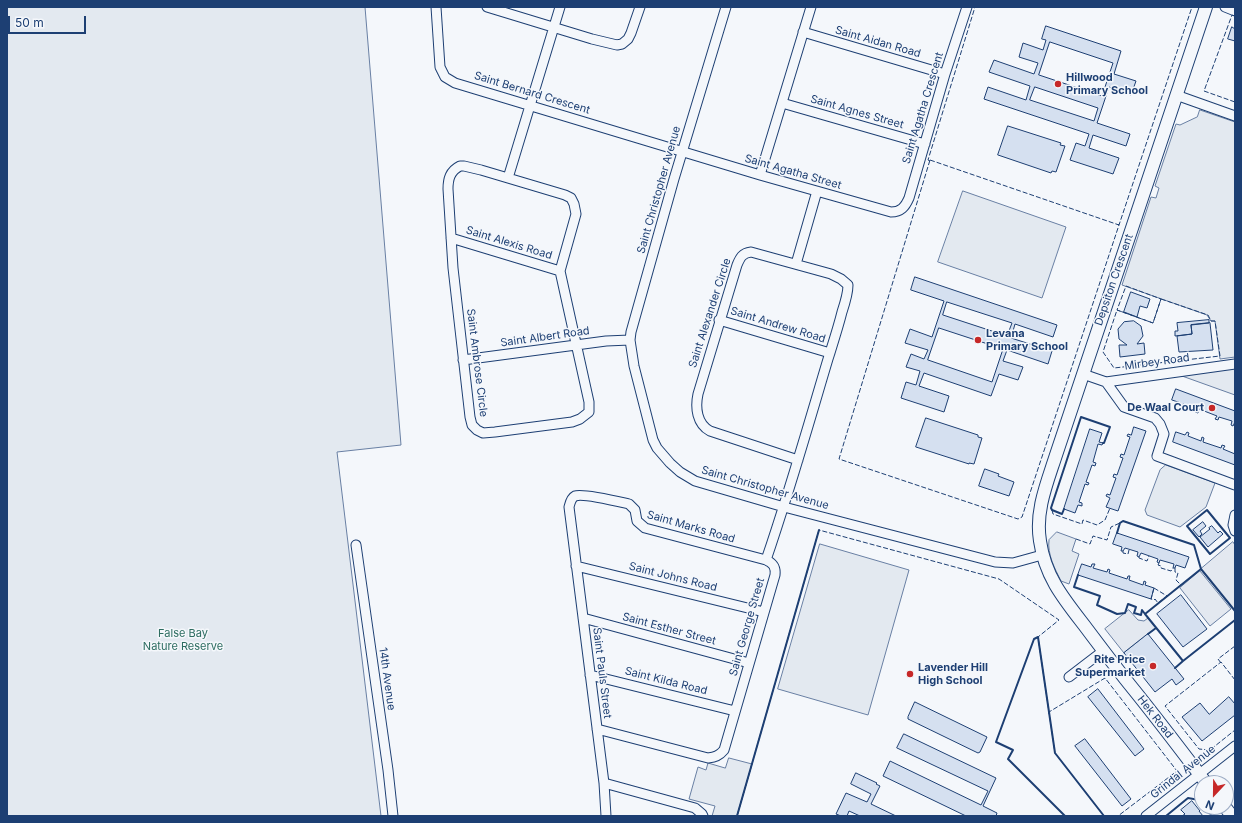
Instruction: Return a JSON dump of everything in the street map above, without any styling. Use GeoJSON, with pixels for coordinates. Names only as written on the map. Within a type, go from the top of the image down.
{"type":"FeatureCollection","features":[{"type":"Feature","properties":{"kind":"street","name":"Saint Bernard Crescent"},"geometry":{"type":"LineString","coordinates":[[436,7],[440,67],[445,77],[455,83],[682,150]]}},
{"type":"Feature","properties":{"kind":"street"},"geometry":{"type":"LineString","coordinates":[[487,7],[611,44],[622,44],[628,39],[640,7]]}},
{"type":"Feature","properties":{"kind":"street"},"geometry":{"type":"LineString","coordinates":[[508,178],[560,7]]}},
{"type":"Feature","properties":{"kind":"street","name":"Saint Christopher Avenue"},"geometry":{"type":"LineString","coordinates":[[726,7],[682,150],[631,332],[630,340],[634,366],[653,440],[657,448],[663,456],[680,472],[695,481],[784,507],[995,562],[1013,563],[1042,555]]}},
{"type":"Feature","properties":{"kind":"street"},"geometry":{"type":"LineString","coordinates":[[760,175],[810,7]]}},
{"type":"Feature","properties":{"kind":"street","name":"Saint Agatha Crescent"},"geometry":{"type":"LineString","coordinates":[[897,212],[902,210],[909,198],[945,74],[967,7]]}},
{"type":"Feature","properties":{"kind":"street","name":"Depsiton Crescent"},"geometry":{"type":"LineString","coordinates":[[1042,555],[1038,526],[1043,493],[1206,7]]}},
{"type":"Feature","properties":{"kind":"street"},"geometry":{"type":"LineString","coordinates":[[1225,7],[1235,11]]}},
{"type":"Feature","properties":{"kind":"street","name":"Saint Aidan Road"},"geometry":{"type":"LineString","coordinates":[[803,32],[945,74]]}},
{"type":"Feature","properties":{"kind":"street"},"geometry":{"type":"LineString","coordinates":[[1176,95],[1235,116]]}},
{"type":"Feature","properties":{"kind":"street","name":"Saint Agnes Street"},"geometry":{"type":"LineString","coordinates":[[782,103],[925,144]]}},
{"type":"Feature","properties":{"kind":"street","name":"Saint Agatha Street"},"geometry":{"type":"LineString","coordinates":[[682,150],[885,212],[897,212]]}},
{"type":"Feature","properties":{"kind":"street","name":"Saint Ambrose Circle"},"geometry":{"type":"LineString","coordinates":[[464,166],[571,198],[576,214],[560,271],[589,402],[589,412],[586,416],[572,422],[483,433],[472,425],[463,360],[451,238],[448,182],[449,176],[456,168],[464,166]]}},
{"type":"Feature","properties":{"kind":"street"},"geometry":{"type":"LineString","coordinates":[[796,264],[817,191]]}},
{"type":"Feature","properties":{"kind":"street","name":"Saint Alexis Road"},"geometry":{"type":"LineString","coordinates":[[451,238],[560,271]]}},
{"type":"Feature","properties":{"kind":"street","name":"Saint Alexander Circle"},"geometry":{"type":"LineString","coordinates":[[784,507],[830,353],[848,285],[841,279],[831,274],[751,252],[743,254],[737,265],[719,320],[696,402],[699,418],[704,428],[720,436],[798,460]]}},
{"type":"Feature","properties":{"kind":"street","name":"Saint Andrew Road"},"geometry":{"type":"LineString","coordinates":[[719,320],[830,353]]}},
{"type":"Feature","properties":{"kind":"street","name":"Saint Albert Road"},"geometry":{"type":"LineString","coordinates":[[463,360],[606,341],[630,340]]}},
{"type":"Feature","properties":{"kind":"street","name":"Mirbey Road"},"geometry":{"type":"LineString","coordinates":[[1083,374],[1106,382],[1235,364]]}},
{"type":"Feature","properties":{"kind":"street"},"geometry":{"type":"LineString","coordinates":[[1106,382],[1124,407],[1155,418],[1160,424],[1164,434],[1157,456],[1235,485]]}},
{"type":"Feature","properties":{"kind":"street","name":"Saint Marks Road"},"geometry":{"type":"LineString","coordinates":[[576,566],[569,507],[572,499],[579,495],[629,504],[635,510],[637,522],[645,528],[766,560]]}},
{"type":"Feature","properties":{"kind":"street"},"geometry":{"type":"LineString","coordinates":[[766,560],[784,507]]}},
{"type":"Feature","properties":{"kind":"street"},"geometry":{"type":"LineString","coordinates":[[1235,515],[1233,525],[1235,531]]}},
{"type":"Feature","properties":{"kind":"street","name":"14th Avenue"},"geometry":{"type":"LineString","coordinates":[[356,545],[387,762],[393,816]]}},
{"type":"Feature","properties":{"kind":"street","name":"Hek Road"},"geometry":{"type":"LineString","coordinates":[[1042,555],[1055,587],[1200,775]]}},
{"type":"Feature","properties":{"kind":"street","name":"Saint George Street"},"geometry":{"type":"LineString","coordinates":[[597,729],[708,758],[714,758],[720,755],[724,750],[776,571],[773,564],[766,560]]}},
{"type":"Feature","properties":{"kind":"street","name":"Saint Johns Road"},"geometry":{"type":"LineString","coordinates":[[576,566],[764,612]]}},
{"type":"Feature","properties":{"kind":"street","name":"Saint Pauls Street"},"geometry":{"type":"LineString","coordinates":[[576,566],[604,783],[606,816]]}},
{"type":"Feature","properties":{"kind":"street","name":"Saint Esther Street"},"geometry":{"type":"LineString","coordinates":[[583,618],[749,663]]}},
{"type":"Feature","properties":{"kind":"street"},"geometry":{"type":"LineString","coordinates":[[1069,677],[1103,651]]}},
{"type":"Feature","properties":{"kind":"street","name":"Saint Kilda Road"},"geometry":{"type":"LineString","coordinates":[[590,675],[735,712]]}},
{"type":"Feature","properties":{"kind":"street","name":"Grindal Avenue"},"geometry":{"type":"LineString","coordinates":[[1207,775],[1235,746]]}},
{"type":"Feature","properties":{"kind":"street"},"geometry":{"type":"LineString","coordinates":[[604,783],[696,808],[703,816]]}},
{"type":"Feature","properties":{"kind":"street","name":"Grindal Avenue"},"geometry":{"type":"LineString","coordinates":[[1146,816],[1194,785]]}},
{"type":"Feature","properties":{"kind":"green space","name":"False Bay Nature Reserve"},"geometry":{"type":"Polygon","coordinates":[[[7,7],[365,7],[401,445],[337,452],[381,816],[7,816],[7,7]]]}},
{"type":"Feature","properties":{"kind":"green space"},"geometry":{"type":"Polygon","coordinates":[[[1200,110],[1235,122],[1235,357],[1220,359],[1215,321],[1211,321],[1207,315],[1122,285],[1151,197],[1156,198],[1159,188],[1155,186],[1176,124],[1180,125],[1197,117],[1200,110]]]}},
{"type":"Feature","properties":{"kind":"green space"},"geometry":{"type":"Polygon","coordinates":[[[963,191],[1066,227],[1042,298],[938,262],[963,191]]]}},
{"type":"Feature","properties":{"kind":"green space"},"geometry":{"type":"Polygon","coordinates":[[[1235,368],[1235,395],[1182,376],[1182,375],[1235,368]]]}},
{"type":"Feature","properties":{"kind":"green space"},"geometry":{"type":"Polygon","coordinates":[[[1166,465],[1215,483],[1206,507],[1180,527],[1147,515],[1145,510],[1160,470],[1166,465]]]}},
{"type":"Feature","properties":{"kind":"green space"},"geometry":{"type":"Polygon","coordinates":[[[1057,532],[1076,539],[1072,551],[1079,554],[1069,584],[1061,581],[1050,556],[1049,540],[1057,532]]]}},
{"type":"Feature","properties":{"kind":"green space"},"geometry":{"type":"Polygon","coordinates":[[[820,544],[909,570],[868,715],[778,689],[820,544]]]}},
{"type":"Feature","properties":{"kind":"green space"},"geometry":{"type":"Polygon","coordinates":[[[729,758],[752,764],[737,816],[712,816],[715,806],[689,799],[698,767],[706,770],[708,763],[725,768],[729,758]]]}},
{"type":"Feature","properties":{"kind":"shaded area"},"geometry":{"type":"Polygon","coordinates":[[[1233,542],[1235,545],[1235,611],[1201,569],[1233,542]]]}},
{"type":"Feature","properties":{"kind":"shaded area"},"geometry":{"type":"Polygon","coordinates":[[[1200,571],[1231,609],[1210,626],[1180,588],[1200,571]]]}},
{"type":"Feature","properties":{"kind":"shaded area"},"geometry":{"type":"Polygon","coordinates":[[[1129,610],[1138,620],[1144,621],[1148,618],[1156,628],[1124,653],[1105,629],[1129,610]]]}},
{"type":"Feature","properties":{"kind":"building"},"geometry":{"type":"Polygon","coordinates":[[[1046,26],[1121,51],[1114,74],[1136,81],[1131,95],[1109,87],[1097,123],[1130,134],[1126,146],[1093,135],[1089,148],[1119,158],[1113,174],[1070,160],[1076,143],[1085,146],[1089,134],[984,99],[988,87],[1026,100],[1030,86],[989,72],[994,60],[1034,74],[1038,63],[1019,57],[1023,43],[1043,50],[1046,40],[1042,39],[1046,26]],[[1050,42],[1039,75],[1102,96],[1113,63],[1050,42]],[[1035,87],[1030,100],[1094,121],[1098,108],[1035,87]]]}},
{"type":"Feature","properties":{"kind":"building"},"geometry":{"type":"Polygon","coordinates":[[[1232,27],[1235,29],[1235,41],[1228,39],[1232,27]]]}},
{"type":"Feature","properties":{"kind":"building"},"geometry":{"type":"Polygon","coordinates":[[[1008,126],[1061,143],[1060,145],[1065,146],[1056,172],[1052,171],[1051,173],[998,155],[1008,126]]]}},
{"type":"Feature","properties":{"kind":"building"},"geometry":{"type":"Polygon","coordinates":[[[915,277],[1057,325],[1053,337],[1015,324],[1011,338],[1052,351],[1048,364],[1007,350],[1003,361],[1023,367],[1018,380],[999,374],[991,396],[924,373],[919,386],[949,396],[944,412],[901,398],[906,382],[916,385],[920,371],[906,367],[911,354],[924,359],[928,350],[905,343],[910,329],[932,337],[944,301],[911,290],[915,277]],[[947,302],[943,315],[1007,336],[1012,323],[947,302]],[[939,328],[928,360],[992,382],[1003,349],[939,328]]]}},
{"type":"Feature","properties":{"kind":"building"},"geometry":{"type":"Polygon","coordinates":[[[1131,292],[1150,299],[1147,308],[1140,306],[1137,317],[1124,312],[1131,292]]]}},
{"type":"Feature","properties":{"kind":"building"},"geometry":{"type":"Polygon","coordinates":[[[1209,320],[1209,323],[1191,325],[1192,334],[1175,336],[1175,331],[1178,331],[1177,323],[1209,320]]]}},
{"type":"Feature","properties":{"kind":"building"},"geometry":{"type":"Polygon","coordinates":[[[1134,321],[1141,326],[1143,336],[1137,344],[1144,343],[1145,354],[1120,357],[1119,345],[1127,345],[1119,339],[1118,329],[1124,322],[1134,321]]]}},
{"type":"Feature","properties":{"kind":"building"},"geometry":{"type":"Polygon","coordinates":[[[1210,323],[1213,350],[1179,352],[1177,336],[1192,334],[1191,325],[1210,323]]]}},
{"type":"Feature","properties":{"kind":"building","name":"De Waal Court"},"geometry":{"type":"Polygon","coordinates":[[[1176,389],[1235,411],[1235,422],[1233,426],[1231,425],[1232,421],[1219,417],[1218,420],[1215,419],[1217,416],[1199,409],[1198,413],[1195,412],[1197,409],[1183,404],[1182,407],[1180,407],[1181,403],[1172,400],[1176,389]]]}},
{"type":"Feature","properties":{"kind":"building"},"geometry":{"type":"Polygon","coordinates":[[[926,418],[978,435],[978,437],[982,438],[974,464],[969,464],[916,447],[926,418]]]}},
{"type":"Feature","properties":{"kind":"building"},"geometry":{"type":"Polygon","coordinates":[[[1134,427],[1146,431],[1118,511],[1106,507],[1110,498],[1106,496],[1107,494],[1110,495],[1116,478],[1113,477],[1114,474],[1117,475],[1123,458],[1120,457],[1121,454],[1124,455],[1130,437],[1127,436],[1128,434],[1131,435],[1134,427]]]}},
{"type":"Feature","properties":{"kind":"building"},"geometry":{"type":"Polygon","coordinates":[[[1090,429],[1102,433],[1099,442],[1103,443],[1102,445],[1098,444],[1093,462],[1096,463],[1095,466],[1092,465],[1086,482],[1089,483],[1088,485],[1085,484],[1079,502],[1082,503],[1082,506],[1078,505],[1075,513],[1064,509],[1090,429]]]}},
{"type":"Feature","properties":{"kind":"building","name":"De Waal Court"},"geometry":{"type":"Polygon","coordinates":[[[1176,432],[1185,435],[1187,432],[1189,433],[1188,436],[1201,441],[1202,437],[1204,438],[1203,442],[1221,448],[1222,445],[1225,446],[1223,449],[1235,454],[1235,465],[1173,442],[1176,432]]]}},
{"type":"Feature","properties":{"kind":"building"},"geometry":{"type":"Polygon","coordinates":[[[985,469],[1014,482],[1009,496],[979,486],[985,469]]]}},
{"type":"Feature","properties":{"kind":"building"},"geometry":{"type":"Polygon","coordinates":[[[1203,522],[1206,526],[1200,531],[1202,534],[1199,537],[1193,530],[1203,522]]]}},
{"type":"Feature","properties":{"kind":"building"},"geometry":{"type":"Polygon","coordinates":[[[1212,526],[1218,533],[1220,531],[1223,534],[1208,547],[1200,537],[1212,526]]]}},
{"type":"Feature","properties":{"kind":"building"},"geometry":{"type":"Polygon","coordinates":[[[1117,533],[1189,557],[1185,568],[1176,565],[1175,568],[1173,568],[1174,564],[1160,560],[1159,563],[1157,562],[1158,559],[1141,553],[1139,557],[1137,556],[1138,552],[1125,548],[1121,551],[1122,547],[1113,544],[1117,533]]]}},
{"type":"Feature","properties":{"kind":"building"},"geometry":{"type":"Polygon","coordinates":[[[1082,564],[1091,567],[1092,564],[1095,564],[1093,568],[1107,572],[1108,569],[1110,570],[1109,573],[1127,579],[1128,576],[1130,576],[1129,580],[1143,585],[1144,581],[1146,582],[1145,585],[1154,588],[1151,599],[1078,575],[1082,564]]]}},
{"type":"Feature","properties":{"kind":"building"},"geometry":{"type":"Polygon","coordinates":[[[1181,595],[1207,629],[1183,647],[1157,614],[1181,595]]]}},
{"type":"Feature","properties":{"kind":"building"},"geometry":{"type":"Polygon","coordinates":[[[1148,634],[1184,679],[1176,685],[1172,679],[1155,692],[1124,653],[1148,634]]]}},
{"type":"Feature","properties":{"kind":"building"},"geometry":{"type":"Polygon","coordinates":[[[1098,689],[1144,749],[1135,756],[1088,697],[1098,689]]]}},
{"type":"Feature","properties":{"kind":"building"},"geometry":{"type":"Polygon","coordinates":[[[1229,697],[1235,704],[1235,715],[1202,741],[1182,717],[1200,703],[1209,714],[1229,697]]]}},
{"type":"Feature","properties":{"kind":"building"},"geometry":{"type":"Polygon","coordinates":[[[915,702],[987,737],[980,752],[978,753],[908,719],[915,702]]]}},
{"type":"Feature","properties":{"kind":"building"},"geometry":{"type":"Polygon","coordinates":[[[904,734],[996,778],[983,806],[997,813],[996,816],[966,816],[883,776],[890,761],[981,805],[988,791],[897,748],[904,734]]]}},
{"type":"Feature","properties":{"kind":"building"},"geometry":{"type":"Polygon","coordinates":[[[1085,739],[1131,799],[1122,806],[1075,746],[1085,739]]]}},
{"type":"Feature","properties":{"kind":"building"},"geometry":{"type":"Polygon","coordinates":[[[856,773],[877,783],[876,784],[880,786],[871,804],[896,816],[860,816],[849,811],[847,816],[836,814],[846,793],[867,802],[871,794],[851,784],[856,773]]]}},
{"type":"Feature","properties":{"kind":"building"},"geometry":{"type":"Polygon","coordinates":[[[1192,801],[1194,804],[1194,815],[1203,816],[1182,816],[1185,814],[1181,810],[1192,801]]]}},
{"type":"Feature","properties":{"kind":"fence"},"geometry":{"type":"LineString","coordinates":[[930,161],[928,160],[975,7]]}},
{"type":"Feature","properties":{"kind":"fence"},"geometry":{"type":"LineString","coordinates":[[1118,224],[1119,225],[1192,7]]}},
{"type":"Feature","properties":{"kind":"fence"},"geometry":{"type":"LineString","coordinates":[[1235,16],[1232,15],[1204,91],[1235,102]]}},
{"type":"Feature","properties":{"kind":"fence"},"geometry":{"type":"LineString","coordinates":[[930,160],[1119,225],[1022,517],[1018,519],[839,459],[930,160]]}},
{"type":"Feature","properties":{"kind":"fence"},"geometry":{"type":"LineString","coordinates":[[1126,286],[1161,299],[1153,323],[1117,310],[1126,286]]}},
{"type":"Feature","properties":{"kind":"fence"},"geometry":{"type":"LineString","coordinates":[[1161,299],[1208,315],[1211,321],[1215,321],[1220,356],[1114,368],[1103,352],[1117,310],[1153,323],[1161,299]]}},
{"type":"Feature","properties":{"kind":"fence"},"geometry":{"type":"LineString","coordinates":[[1052,510],[1053,514],[1082,524],[1083,520],[1097,525],[1105,520],[1110,508]]}},
{"type":"Feature","properties":{"kind":"fence"},"geometry":{"type":"LineString","coordinates":[[1076,539],[1090,544],[1093,536],[1107,540],[1111,527],[1120,523]]}},
{"type":"Feature","properties":{"kind":"fence"},"geometry":{"type":"LineString","coordinates":[[737,816],[819,530],[999,579],[1059,620],[1038,637],[1055,753],[1104,816]]}},
{"type":"Feature","properties":{"kind":"fence"},"geometry":{"type":"LineString","coordinates":[[1123,551],[1123,553],[1128,554],[1129,550]]}},
{"type":"Feature","properties":{"kind":"fence"},"geometry":{"type":"LineString","coordinates":[[1139,557],[1147,561],[1149,556]]}},
{"type":"Feature","properties":{"kind":"fence"},"geometry":{"type":"LineString","coordinates":[[1159,563],[1158,565],[1161,566],[1161,568],[1171,571],[1173,568]]}},
{"type":"Feature","properties":{"kind":"fence"},"geometry":{"type":"LineString","coordinates":[[1175,568],[1175,572],[1178,573],[1176,580],[1181,585]]}},
{"type":"Feature","properties":{"kind":"fence"},"geometry":{"type":"LineString","coordinates":[[1154,588],[1167,596],[1158,603],[1155,599],[1151,599],[1154,588]]}},
{"type":"Feature","properties":{"kind":"fence"},"geometry":{"type":"LineString","coordinates":[[1221,663],[1218,659],[1235,646]]}},
{"type":"Feature","properties":{"kind":"fence"},"geometry":{"type":"LineString","coordinates":[[1235,680],[1221,662],[1165,706],[1199,749],[1210,750],[1235,730]]}},
{"type":"Feature","properties":{"kind":"fence"},"geometry":{"type":"LineString","coordinates":[[1049,714],[1049,712],[1105,678],[1177,771],[1118,816]]}},
{"type":"Feature","properties":{"kind":"wall"},"geometry":{"type":"LineString","coordinates":[[1064,509],[1062,514],[1052,510],[1051,508],[1081,417],[1110,427],[1103,443]]}},
{"type":"Feature","properties":{"kind":"wall"},"geometry":{"type":"LineString","coordinates":[[1207,510],[1230,538],[1210,554],[1187,526],[1207,510]]}},
{"type":"Feature","properties":{"kind":"wall"},"geometry":{"type":"LineString","coordinates":[[1117,533],[1120,523],[1123,521],[1194,545],[1201,569]]}},
{"type":"Feature","properties":{"kind":"wall"},"geometry":{"type":"LineString","coordinates":[[737,816],[819,530]]}},
{"type":"Feature","properties":{"kind":"wall"},"geometry":{"type":"LineString","coordinates":[[1235,611],[1201,569],[1145,614],[1183,661],[1235,620]]}},
{"type":"Feature","properties":{"kind":"wall"},"geometry":{"type":"LineString","coordinates":[[1078,575],[1074,587],[1100,596],[1097,605],[1117,614],[1125,613],[1128,604],[1136,607],[1134,613],[1141,615],[1142,610],[1145,614]]}},
{"type":"Feature","properties":{"kind":"wall"},"geometry":{"type":"LineString","coordinates":[[1148,634],[1156,628]]}},
{"type":"Feature","properties":{"kind":"wall"},"geometry":{"type":"LineString","coordinates":[[1065,816],[1008,759],[1013,750],[996,742],[1034,639],[1038,637],[1055,753],[1104,816]]}},
{"type":"Feature","properties":{"kind":"wall"},"geometry":{"type":"LineString","coordinates":[[1175,668],[1183,661]]}},
{"type":"Feature","properties":{"kind":"wall"},"geometry":{"type":"LineString","coordinates":[[1166,816],[1188,798],[1194,799]]}},
{"type":"Feature","properties":{"kind":"place","name":"Hillwood Primary School"},"geometry":{"type":"Point","coordinates":[1058,84]}},
{"type":"Feature","properties":{"kind":"place","name":"Levana Primary School"},"geometry":{"type":"Point","coordinates":[978,340]}},
{"type":"Feature","properties":{"kind":"place","name":"De Waal Court"},"geometry":{"type":"Point","coordinates":[1212,408]}},
{"type":"Feature","properties":{"kind":"place","name":"Rite Price Supermarket"},"geometry":{"type":"Point","coordinates":[1153,666]}},
{"type":"Feature","properties":{"kind":"place","name":"Lavender Hill High School"},"geometry":{"type":"Point","coordinates":[910,674]}}]}
